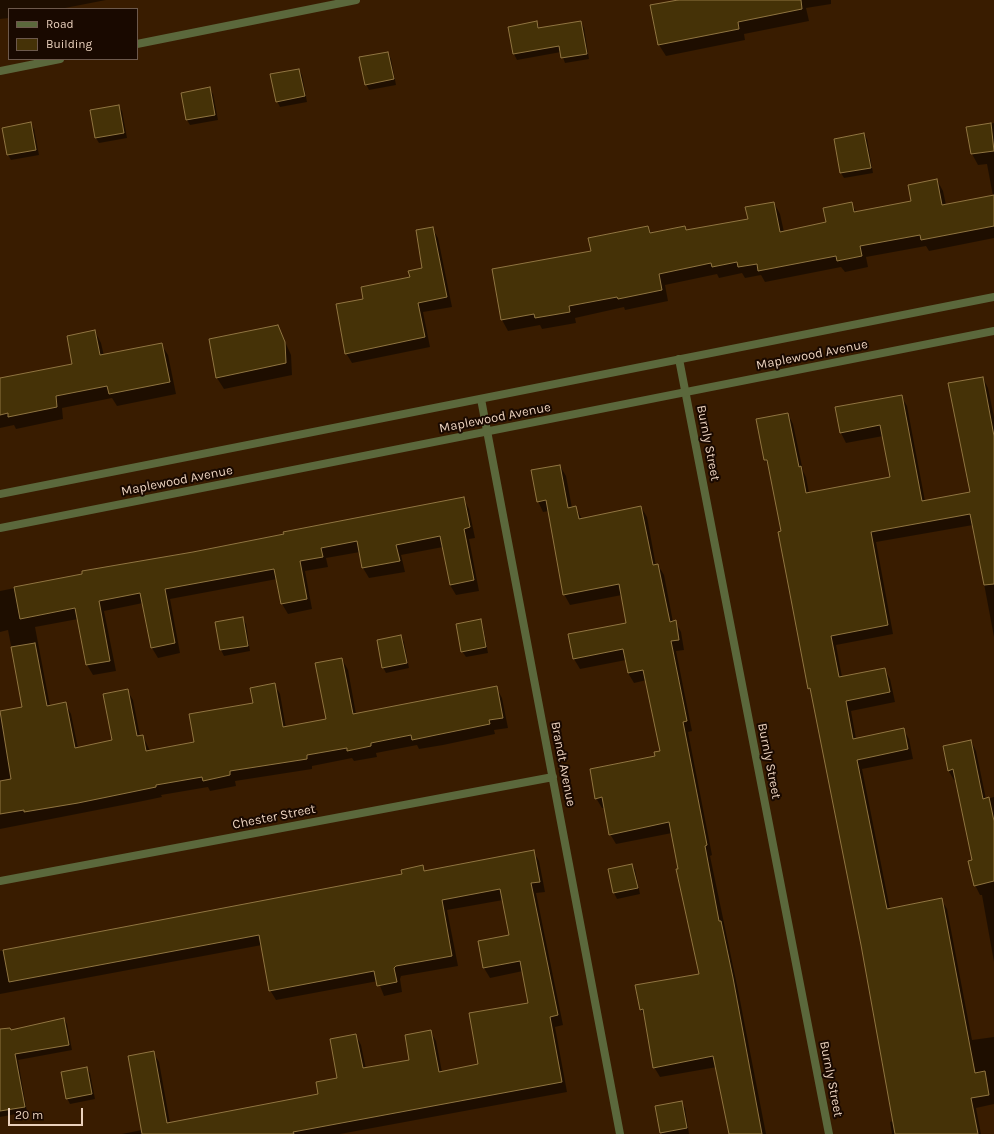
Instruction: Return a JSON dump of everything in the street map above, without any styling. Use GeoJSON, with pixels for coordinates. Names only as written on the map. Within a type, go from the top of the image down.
{"type":"FeatureCollection","features":[{"type":"Feature","properties":{"kind":"street"},"geometry":{"type":"LineString","coordinates":[[138,44],[356,0]]}},
{"type":"Feature","properties":{"kind":"street"},"geometry":{"type":"LineString","coordinates":[[0,71],[55,60]]}},
{"type":"Feature","properties":{"kind":"street","name":"Maplewood Avenue"},"geometry":{"type":"LineString","coordinates":[[0,494],[994,297]]}},
{"type":"Feature","properties":{"kind":"street","name":"Maplewood Avenue"},"geometry":{"type":"LineString","coordinates":[[0,528],[994,331]]}},
{"type":"Feature","properties":{"kind":"street","name":"Burnly Street"},"geometry":{"type":"LineString","coordinates":[[679,359],[829,1134]]}},
{"type":"Feature","properties":{"kind":"street","name":"Brandt Avenue"},"geometry":{"type":"LineString","coordinates":[[481,399],[620,1134]]}},
{"type":"Feature","properties":{"kind":"street","name":"Chester Street"},"geometry":{"type":"LineString","coordinates":[[0,881],[553,777]]}},
{"type":"Feature","properties":{"kind":"building"},"geometry":{"type":"Polygon","coordinates":[[[678,0],[801,0],[802,9],[738,22],[739,29],[658,45],[650,5],[678,0]]]}},
{"type":"Feature","properties":{"kind":"building"},"geometry":{"type":"Polygon","coordinates":[[[537,21],[538,28],[581,21],[587,54],[561,58],[559,46],[513,54],[508,27],[537,21]]]}},
{"type":"Feature","properties":{"kind":"building"},"geometry":{"type":"Polygon","coordinates":[[[388,52],[394,79],[365,85],[359,57],[388,52]]]}},
{"type":"Feature","properties":{"kind":"building"},"geometry":{"type":"Polygon","coordinates":[[[299,69],[305,96],[276,102],[270,74],[299,69]]]}},
{"type":"Feature","properties":{"kind":"building"},"geometry":{"type":"Polygon","coordinates":[[[210,87],[215,115],[186,120],[181,93],[210,87]]]}},
{"type":"Feature","properties":{"kind":"building"},"geometry":{"type":"Polygon","coordinates":[[[119,105],[124,133],[95,138],[90,110],[119,105]]]}},
{"type":"Feature","properties":{"kind":"building"},"geometry":{"type":"Polygon","coordinates":[[[31,122],[36,150],[7,155],[2,128],[31,122]]]}},
{"type":"Feature","properties":{"kind":"building"},"geometry":{"type":"Polygon","coordinates":[[[991,123],[994,151],[971,154],[966,127],[991,123]]]}},
{"type":"Feature","properties":{"kind":"building"},"geometry":{"type":"Polygon","coordinates":[[[864,133],[871,168],[840,173],[834,139],[864,133]]]}},
{"type":"Feature","properties":{"kind":"building"},"geometry":{"type":"Polygon","coordinates":[[[937,179],[942,205],[994,195],[994,226],[921,240],[920,235],[860,246],[862,256],[837,261],[836,256],[758,271],[757,264],[738,267],[737,262],[712,267],[711,263],[659,274],[662,290],[618,299],[617,297],[569,306],[570,312],[535,318],[534,314],[501,320],[492,269],[591,251],[588,238],[648,226],[650,233],[685,226],[686,230],[748,219],[745,207],[774,202],[780,232],[826,222],[823,208],[852,202],[854,212],[911,201],[908,185],[937,179]]]}},
{"type":"Feature","properties":{"kind":"building"},"geometry":{"type":"Polygon","coordinates":[[[433,227],[447,297],[418,303],[425,337],[345,354],[336,304],[363,299],[361,287],[410,277],[408,271],[422,268],[416,230],[433,227]]]}},
{"type":"Feature","properties":{"kind":"building"},"geometry":{"type":"Polygon","coordinates":[[[278,325],[285,342],[286,363],[216,378],[209,339],[278,325]]]}},
{"type":"Feature","properties":{"kind":"building"},"geometry":{"type":"Polygon","coordinates":[[[95,330],[100,355],[162,343],[170,382],[109,394],[107,386],[56,396],[57,407],[8,417],[8,413],[0,415],[0,378],[72,364],[67,336],[95,330]]]}},
{"type":"Feature","properties":{"kind":"building"},"geometry":{"type":"Polygon","coordinates":[[[983,377],[994,436],[994,584],[984,585],[970,514],[871,532],[888,625],[831,636],[839,677],[885,668],[890,692],[846,701],[853,739],[904,728],[908,749],[857,760],[887,909],[942,898],[975,1073],[985,1071],[989,1095],[971,1098],[978,1134],[895,1134],[861,945],[810,688],[808,689],[778,532],[781,531],[767,460],[764,460],[756,419],[788,413],[806,493],[890,477],[880,425],[840,433],[835,407],[902,395],[922,501],[970,492],[948,383],[983,377]]]}},
{"type":"Feature","properties":{"kind":"building"},"geometry":{"type":"Polygon","coordinates":[[[560,465],[568,508],[576,506],[579,519],[641,506],[653,565],[658,564],[670,622],[676,620],[679,640],[671,641],[687,721],[683,722],[707,845],[705,846],[719,921],[721,921],[733,978],[762,1134],[729,1134],[713,1056],[653,1068],[643,1009],[640,1010],[635,985],[699,974],[676,869],[678,869],[669,822],[609,835],[602,797],[595,799],[590,769],[655,756],[654,752],[660,751],[643,670],[628,673],[623,649],[573,659],[568,634],[626,623],[619,584],[563,595],[546,500],[537,502],[531,470],[560,465]]]}},
{"type":"Feature","properties":{"kind":"building"},"geometry":{"type":"Polygon","coordinates":[[[464,497],[470,527],[464,529],[474,580],[450,585],[440,536],[396,545],[400,561],[362,568],[357,541],[321,548],[323,557],[300,561],[307,599],[281,604],[274,569],[165,589],[175,643],[151,648],[140,593],[99,601],[110,661],[86,665],[75,608],[20,619],[14,587],[82,574],[82,571],[193,552],[284,534],[283,532],[464,497]]]}},
{"type":"Feature","properties":{"kind":"building"},"geometry":{"type":"Polygon","coordinates":[[[243,617],[248,646],[220,650],[215,622],[243,617]]]}},
{"type":"Feature","properties":{"kind":"building"},"geometry":{"type":"Polygon","coordinates":[[[481,619],[486,647],[461,652],[456,624],[481,619]]]}},
{"type":"Feature","properties":{"kind":"building"},"geometry":{"type":"Polygon","coordinates":[[[401,635],[407,663],[382,668],[377,640],[401,635]]]}},
{"type":"Feature","properties":{"kind":"building"},"geometry":{"type":"Polygon","coordinates":[[[35,643],[47,706],[66,702],[75,748],[112,740],[103,694],[128,689],[137,736],[143,735],[146,751],[194,742],[189,714],[253,703],[250,688],[275,683],[283,727],[326,719],[315,663],[342,658],[353,714],[497,686],[503,718],[489,720],[490,724],[412,740],[411,735],[371,743],[371,746],[347,751],[347,748],[307,755],[307,759],[230,771],[230,775],[203,781],[202,777],[156,785],[156,787],[78,803],[24,812],[24,810],[0,814],[0,781],[11,779],[0,711],[22,707],[11,647],[35,643]]]}},
{"type":"Feature","properties":{"kind":"building"},"geometry":{"type":"Polygon","coordinates":[[[971,740],[983,799],[989,797],[994,821],[994,881],[974,886],[968,861],[972,860],[953,769],[948,771],[943,746],[971,740]]]}},
{"type":"Feature","properties":{"kind":"building"},"geometry":{"type":"Polygon","coordinates":[[[534,850],[540,882],[531,883],[558,1015],[550,1017],[562,1082],[293,1132],[294,1134],[142,1134],[128,1056],[154,1051],[167,1123],[318,1094],[316,1082],[337,1078],[330,1039],[356,1034],[363,1068],[409,1060],[405,1035],[431,1030],[439,1072],[478,1064],[469,1013],[528,1003],[520,961],[483,968],[478,941],[509,935],[500,889],[442,900],[452,956],[396,966],[394,968],[397,982],[377,986],[374,971],[269,991],[259,935],[9,982],[3,950],[402,874],[401,870],[423,865],[424,871],[534,850]]]}},
{"type":"Feature","properties":{"kind":"building"},"geometry":{"type":"Polygon","coordinates":[[[632,864],[638,888],[613,893],[608,869],[632,864]]]}},
{"type":"Feature","properties":{"kind":"building"},"geometry":{"type":"Polygon","coordinates":[[[64,1018],[69,1045],[15,1054],[25,1107],[0,1111],[0,1029],[10,1028],[11,1030],[64,1018]]]}},
{"type":"Feature","properties":{"kind":"building"},"geometry":{"type":"Polygon","coordinates":[[[87,1067],[92,1094],[66,1099],[61,1072],[87,1067]]]}},
{"type":"Feature","properties":{"kind":"building"},"geometry":{"type":"Polygon","coordinates":[[[682,1101],[687,1128],[660,1133],[655,1106],[682,1101]]]}}]}
